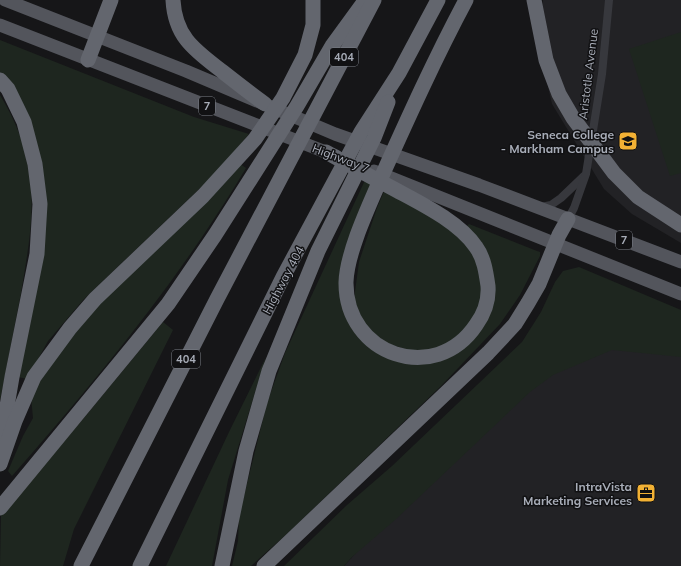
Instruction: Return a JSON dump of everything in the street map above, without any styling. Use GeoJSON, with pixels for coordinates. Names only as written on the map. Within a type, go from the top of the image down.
{"type":"FeatureCollection","features":[{"type":"Feature","properties":{"kind":"highway"},"geometry":{"type":"LineString","coordinates":[[88,60],[111,0]]}},
{"type":"Feature","properties":{"kind":"highway"},"geometry":{"type":"LineString","coordinates":[[173,0],[174,14],[184,35],[195,50],[265,104]]}},
{"type":"Feature","properties":{"kind":"highway"},"geometry":{"type":"LineString","coordinates":[[0,464],[15,421],[34,377],[70,328],[95,299],[203,196],[255,139],[283,98],[304,55],[313,25],[313,0]]}},
{"type":"Feature","properties":{"kind":"highway"},"geometry":{"type":"LineString","coordinates":[[0,508],[168,304],[215,235],[271,147],[332,46],[366,0]]}},
{"type":"Feature","properties":{"kind":"highway","name":"404"},"geometry":{"type":"LineString","coordinates":[[81,566],[144,441],[374,0]]}},
{"type":"Feature","properties":{"kind":"highway"},"geometry":{"type":"LineString","coordinates":[[222,566],[246,451],[269,372],[318,251],[350,188],[368,135],[438,0]]}},
{"type":"Feature","properties":{"kind":"highway"},"geometry":{"type":"LineString","coordinates":[[326,152],[420,203],[455,225],[477,247],[486,269],[488,294],[482,316],[463,342],[451,349],[430,357],[406,357],[389,352],[374,343],[363,332],[349,308],[346,282],[349,264],[372,198],[396,145],[442,45],[466,0]]}},
{"type":"Feature","properties":{"kind":"highway"},"geometry":{"type":"LineString","coordinates":[[534,0],[546,60],[559,94],[573,118],[614,173],[638,197],[681,225]]}},
{"type":"Feature","properties":{"kind":"highway"},"geometry":{"type":"LineString","coordinates":[[0,80],[8,89],[24,122],[35,164],[40,204],[37,254],[12,377],[0,450]]}},
{"type":"Feature","properties":{"kind":"highway","name":"Highway 404"},"geometry":{"type":"LineString","coordinates":[[140,566],[283,277],[336,181],[368,135]]}},
{"type":"Feature","properties":{"kind":"highway"},"geometry":{"type":"LineString","coordinates":[[264,566],[477,364],[515,324],[539,284],[568,218]]}},
{"type":"Feature","properties":{"kind":"highway"},"geometry":{"type":"LineString","coordinates":[[0,503],[24,478]]}},
{"type":"Feature","properties":{"kind":"main road","name":"Highway 7"},"geometry":{"type":"LineString","coordinates":[[5,0],[186,71],[335,134],[479,185],[681,262]]}},
{"type":"Feature","properties":{"kind":"main road","name":"Highway 7"},"geometry":{"type":"LineString","coordinates":[[0,26],[326,152],[681,294]]}},
{"type":"Feature","properties":{"kind":"street","name":"Aristotle Avenue"},"geometry":{"type":"LineString","coordinates":[[568,218],[574,208],[586,174],[602,74],[609,0]]}},
{"type":"Feature","properties":{"kind":"street"},"geometry":{"type":"LineString","coordinates":[[540,208],[551,205],[561,198],[586,174]]}},
{"type":"Feature","properties":{"kind":"shaded area","name":"Seneca College - Markham Campus"},"geometry":{"type":"Polygon","coordinates":[[[543,0],[681,0],[681,243],[632,214],[604,189],[552,104],[537,39],[543,0]]]}},
{"type":"Feature","properties":{"kind":"shaded area"},"geometry":{"type":"Polygon","coordinates":[[[681,32],[681,173],[670,176],[629,49],[681,32]]]}},
{"type":"Feature","properties":{"kind":"shaded area"},"geometry":{"type":"Polygon","coordinates":[[[0,40],[194,117],[249,134],[217,172],[84,299],[48,341],[27,379],[18,377],[46,213],[42,162],[24,107],[0,73],[0,40]]]}},
{"type":"Feature","properties":{"kind":"shaded area"},"geometry":{"type":"Polygon","coordinates":[[[0,95],[16,126],[25,149],[30,172],[32,211],[26,266],[0,401],[0,95]]]}},
{"type":"Feature","properties":{"kind":"shaded area"},"geometry":{"type":"Polygon","coordinates":[[[240,164],[246,168],[202,237],[158,299],[111,360],[12,476],[8,471],[23,436],[33,418],[31,396],[53,356],[92,309],[240,164]]]}},
{"type":"Feature","properties":{"kind":"shaded area"},"geometry":{"type":"Polygon","coordinates":[[[366,178],[375,181],[342,275],[368,344],[443,358],[494,294],[465,228],[469,224],[540,252],[540,256],[520,295],[500,324],[441,386],[289,532],[251,566],[232,566],[238,541],[239,516],[267,403],[285,353],[366,178]]]}},
{"type":"Feature","properties":{"kind":"shaded area"},"geometry":{"type":"Polygon","coordinates":[[[385,189],[412,202],[455,233],[472,250],[479,265],[483,287],[479,309],[465,330],[445,345],[427,351],[412,351],[392,345],[378,338],[364,324],[354,299],[359,262],[385,189]]]}},
{"type":"Feature","properties":{"kind":"shaded area"},"geometry":{"type":"Polygon","coordinates":[[[579,267],[681,310],[681,357],[612,350],[553,375],[530,392],[395,520],[352,557],[344,566],[284,566],[347,505],[392,466],[522,342],[541,312],[555,282],[563,271],[579,267]]]}},
{"type":"Feature","properties":{"kind":"shaded area"},"geometry":{"type":"Polygon","coordinates":[[[163,322],[173,330],[74,529],[63,566],[0,566],[1,515],[163,322]]]}},
{"type":"Feature","properties":{"kind":"shaded area"},"geometry":{"type":"Polygon","coordinates":[[[581,348],[681,348],[681,566],[344,566],[421,481],[581,348]]]}},
{"type":"Feature","properties":{"kind":"shaded area"},"geometry":{"type":"Polygon","coordinates":[[[266,357],[228,480],[212,566],[166,566],[229,432],[266,357]]]}},
{"type":"Feature","properties":{"kind":"place","name":"Seneca College - Markham Campus"},"geometry":{"type":"Point","coordinates":[628,141]}},
{"type":"Feature","properties":{"kind":"place","name":"IntraVista Marketing Services"},"geometry":{"type":"Point","coordinates":[646,493]}}]}
